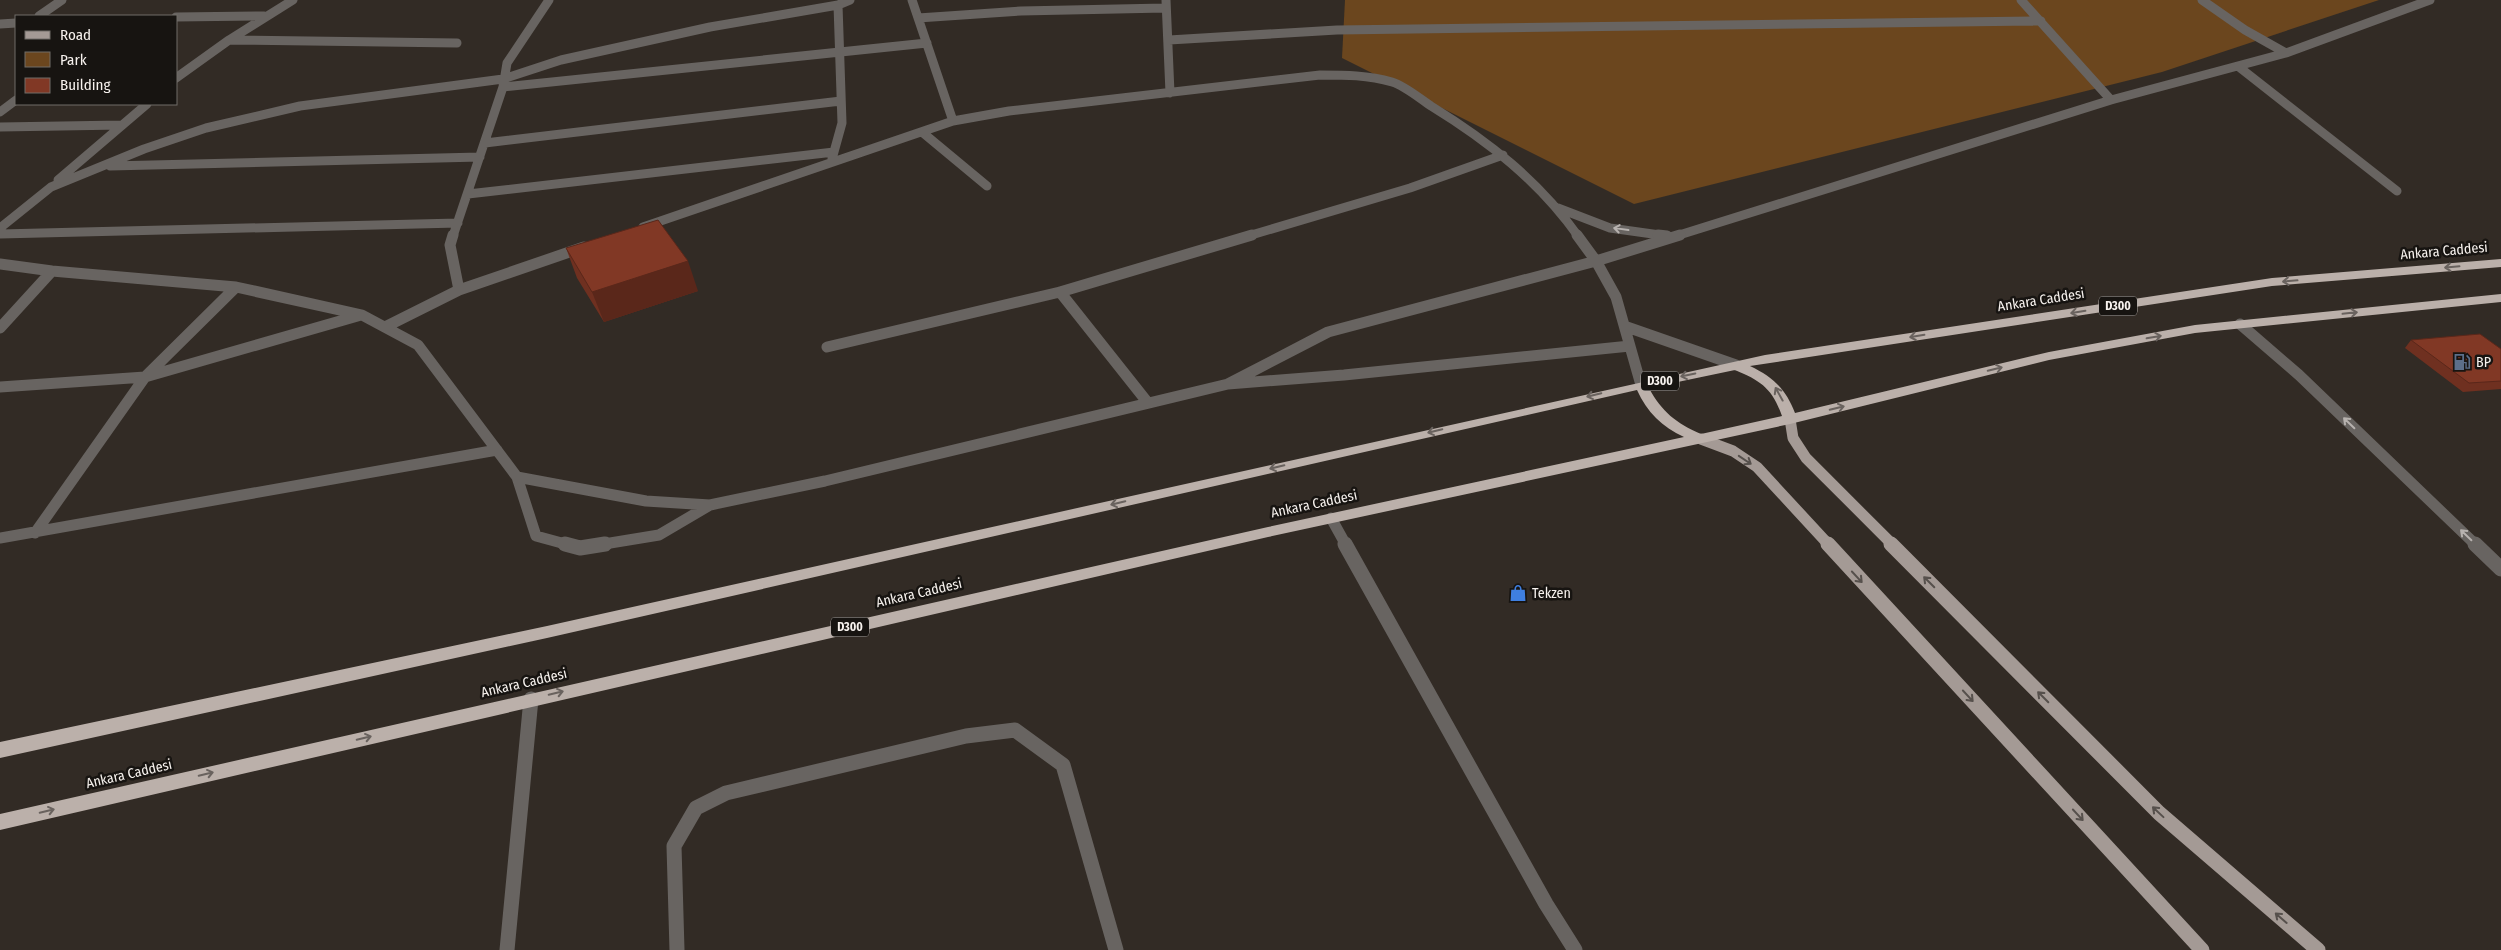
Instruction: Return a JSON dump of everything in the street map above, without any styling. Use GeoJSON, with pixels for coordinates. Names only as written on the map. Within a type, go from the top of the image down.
{"type":"FeatureCollection","features":[{"type":"Feature","properties":{"kind":"highway","name":"Ankara Caddesi"},"geometry":{"type":"LineString","coordinates":[[0,750],[546,632],[1736,365],[2272,282],[2501,263]]}},
{"type":"Feature","properties":{"kind":"highway","name":"Ankara Caddesi"},"geometry":{"type":"LineString","coordinates":[[0,822],[531,699],[1332,518],[1790,419],[2049,356],[2195,329],[2501,298]]}},
{"type":"Feature","properties":{"kind":"highway"},"geometry":{"type":"LineString","coordinates":[[1736,365],[1763,377],[1778,388],[1790,419]]}},
{"type":"Feature","properties":{"kind":"highway","name":"D300"},"geometry":{"type":"LineString","coordinates":[[1641,385],[1662,418],[1678,430],[1701,439]]}},
{"type":"Feature","properties":{"kind":"main road"},"geometry":{"type":"LineString","coordinates":[[1790,419],[1793,438],[1806,458],[2159,813],[2318,950]]}},
{"type":"Feature","properties":{"kind":"main road"},"geometry":{"type":"LineString","coordinates":[[1701,439],[1733,451],[1757,468],[2202,950]]}},
{"type":"Feature","properties":{"kind":"street"},"geometry":{"type":"LineString","coordinates":[[40,15],[62,0]]}},
{"type":"Feature","properties":{"kind":"street"},"geometry":{"type":"LineString","coordinates":[[178,77],[264,16],[293,0]]}},
{"type":"Feature","properties":{"kind":"street"},"geometry":{"type":"LineString","coordinates":[[458,290],[450,245],[485,143],[507,63],[549,0]]}},
{"type":"Feature","properties":{"kind":"street"},"geometry":{"type":"LineString","coordinates":[[503,83],[561,60],[710,27],[838,5],[850,0]]}},
{"type":"Feature","properties":{"kind":"street"},"geometry":{"type":"LineString","coordinates":[[912,0],[953,121]]}},
{"type":"Feature","properties":{"kind":"street"},"geometry":{"type":"LineString","coordinates":[[1021,11],[1023,0]]}},
{"type":"Feature","properties":{"kind":"street"},"geometry":{"type":"LineString","coordinates":[[2021,0],[2111,100]]}},
{"type":"Feature","properties":{"kind":"street"},"geometry":{"type":"LineString","coordinates":[[2202,0],[2245,30],[2286,52]]}},
{"type":"Feature","properties":{"kind":"street"},"geometry":{"type":"LineString","coordinates":[[1228,384],[1328,332],[1596,261],[1670,236],[2111,100],[2239,67],[2430,0]]}},
{"type":"Feature","properties":{"kind":"street"},"geometry":{"type":"LineString","coordinates":[[918,18],[1166,4],[1170,93]]}},
{"type":"Feature","properties":{"kind":"street"},"geometry":{"type":"LineString","coordinates":[[831,164],[842,123],[838,53],[838,5]]}},
{"type":"Feature","properties":{"kind":"street"},"geometry":{"type":"LineString","coordinates":[[178,17],[264,16]]}},
{"type":"Feature","properties":{"kind":"street"},"geometry":{"type":"LineString","coordinates":[[1169,40],[1337,30],[2041,21]]}},
{"type":"Feature","properties":{"kind":"street"},"geometry":{"type":"LineString","coordinates":[[0,24],[15,23]]}},
{"type":"Feature","properties":{"kind":"street"},"geometry":{"type":"LineString","coordinates":[[229,40],[457,43]]}},
{"type":"Feature","properties":{"kind":"street"},"geometry":{"type":"LineString","coordinates":[[51,187],[144,149],[206,128],[300,106],[503,83],[838,53],[927,43]]}},
{"type":"Feature","properties":{"kind":"street"},"geometry":{"type":"LineString","coordinates":[[2239,67],[2397,192]]}},
{"type":"Feature","properties":{"kind":"street"},"geometry":{"type":"LineString","coordinates":[[636,229],[953,121],[1009,111],[1320,75],[1360,75],[1394,83],[1466,128],[1503,155],[1558,208],[1596,261],[1616,297],[1641,385]]}},
{"type":"Feature","properties":{"kind":"street"},"geometry":{"type":"LineString","coordinates":[[0,112],[15,101]]}},
{"type":"Feature","properties":{"kind":"street"},"geometry":{"type":"LineString","coordinates":[[485,143],[841,101]]}},
{"type":"Feature","properties":{"kind":"street"},"geometry":{"type":"LineString","coordinates":[[0,228],[51,187],[145,105]]}},
{"type":"Feature","properties":{"kind":"street"},"geometry":{"type":"LineString","coordinates":[[0,127],[122,125]]}},
{"type":"Feature","properties":{"kind":"street"},"geometry":{"type":"LineString","coordinates":[[922,132],[987,186]]}},
{"type":"Feature","properties":{"kind":"street"},"geometry":{"type":"LineString","coordinates":[[468,194],[834,152]]}},
{"type":"Feature","properties":{"kind":"street"},"geometry":{"type":"LineString","coordinates":[[827,347],[1060,292],[1410,188],[1503,155]]}},
{"type":"Feature","properties":{"kind":"street"},"geometry":{"type":"LineString","coordinates":[[103,166],[480,157]]}},
{"type":"Feature","properties":{"kind":"street"},"geometry":{"type":"LineString","coordinates":[[1558,208],[1610,228],[1670,236]]}},
{"type":"Feature","properties":{"kind":"street"},"geometry":{"type":"LineString","coordinates":[[0,234],[458,223]]}},
{"type":"Feature","properties":{"kind":"street"},"geometry":{"type":"LineString","coordinates":[[384,327],[458,290],[590,245]]}},
{"type":"Feature","properties":{"kind":"street"},"geometry":{"type":"LineString","coordinates":[[0,264],[52,271],[236,287],[362,315],[418,345],[517,477],[536,536],[580,548],[659,535],[710,505]]}},
{"type":"Feature","properties":{"kind":"street"},"geometry":{"type":"LineString","coordinates":[[0,328],[52,271]]}},
{"type":"Feature","properties":{"kind":"street"},"geometry":{"type":"LineString","coordinates":[[35,533],[145,377],[236,287]]}},
{"type":"Feature","properties":{"kind":"street"},"geometry":{"type":"LineString","coordinates":[[1060,292],[1148,403]]}},
{"type":"Feature","properties":{"kind":"street"},"geometry":{"type":"LineString","coordinates":[[0,387],[145,377],[362,315]]}},
{"type":"Feature","properties":{"kind":"street"},"geometry":{"type":"LineString","coordinates":[[2240,324],[2299,375],[2501,569]]}},
{"type":"Feature","properties":{"kind":"street"},"geometry":{"type":"LineString","coordinates":[[1626,327],[1736,365]]}},
{"type":"Feature","properties":{"kind":"street"},"geometry":{"type":"LineString","coordinates":[[517,477],[646,501],[710,505],[825,481],[1228,384],[1344,375],[1630,346]]}},
{"type":"Feature","properties":{"kind":"street"},"geometry":{"type":"LineString","coordinates":[[0,538],[497,450]]}},
{"type":"Feature","properties":{"kind":"street"},"geometry":{"type":"LineString","coordinates":[[1332,518],[1546,904],[1575,950]]}},
{"type":"Feature","properties":{"kind":"street"},"geometry":{"type":"LineString","coordinates":[[507,950],[531,699]]}},
{"type":"Feature","properties":{"kind":"street"},"geometry":{"type":"LineString","coordinates":[[677,950],[674,846],[696,808],[736,791],[966,736],[1015,730],[1063,764],[1116,950]]}},
{"type":"Feature","properties":{"kind":"green space"},"geometry":{"type":"Polygon","coordinates":[[[1345,0],[2379,0],[2162,72],[1634,204],[1342,58],[1345,0]]]}},
{"type":"Feature","properties":{"kind":"building"},"geometry":{"type":"Polygon","coordinates":[[[658,220],[688,261],[592,292],[566,248],[658,220]]]}},
{"type":"Feature","properties":{"kind":"building"},"geometry":{"type":"Polygon","coordinates":[[[2480,334],[2501,349],[2501,381],[2469,383],[2411,340],[2480,334]]]}},
{"type":"Feature","properties":{"kind":"place","name":"BP"},"geometry":{"type":"Point","coordinates":[2462,362]}},
{"type":"Feature","properties":{"kind":"place","name":"Tekzen"},"geometry":{"type":"Point","coordinates":[1518,593]}}]}
